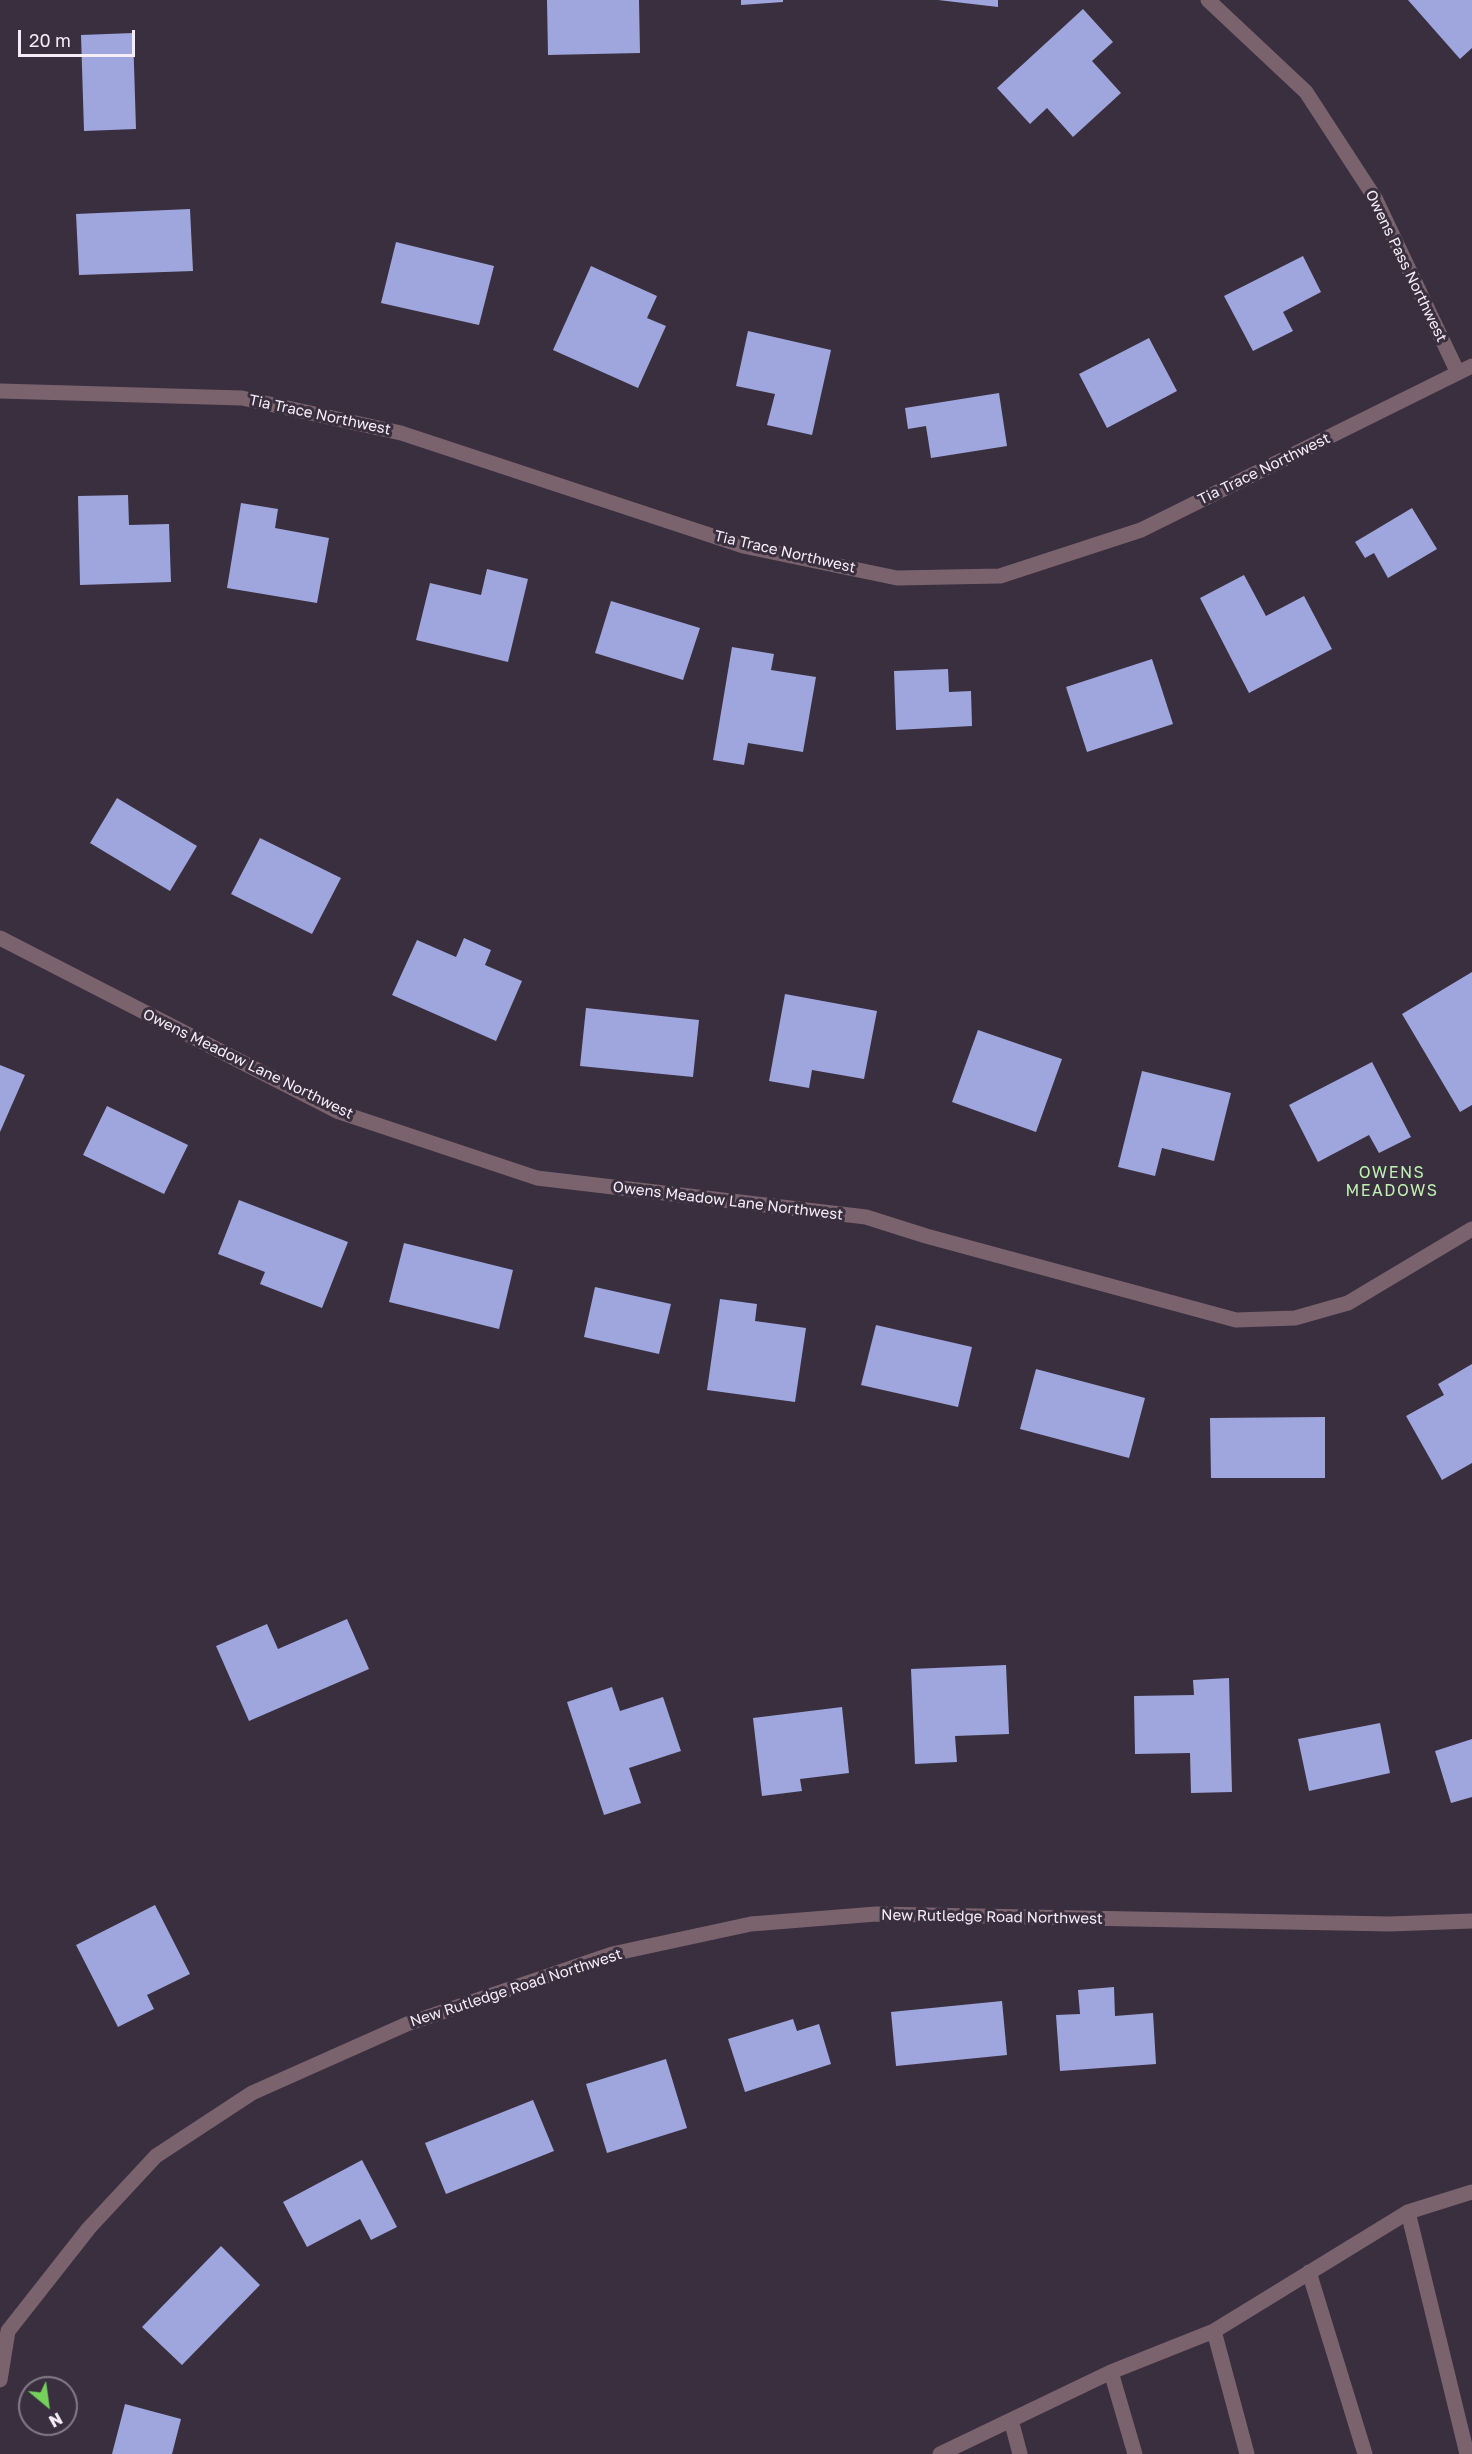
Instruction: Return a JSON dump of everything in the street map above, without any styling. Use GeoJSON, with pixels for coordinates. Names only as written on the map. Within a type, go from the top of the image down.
{"type":"FeatureCollection","features":[{"type":"Feature","properties":{"kind":"street","name":"Owens Pass Northwest"},"geometry":{"type":"LineString","coordinates":[[1208,0],[1306,92],[1375,198],[1465,370]]}},
{"type":"Feature","properties":{"kind":"street","name":"Tia Trace Northwest"},"geometry":{"type":"LineString","coordinates":[[0,391],[242,398],[400,433],[743,546],[897,578],[1000,576],[1141,530],[1465,370]]}},
{"type":"Feature","properties":{"kind":"street","name":"Owens Meadow Lane Northwest"},"geometry":{"type":"LineString","coordinates":[[0,938],[339,1112],[537,1178],[866,1217],[926,1236],[1236,1320],[1295,1318],[1348,1303],[1472,1229]]}},
{"type":"Feature","properties":{"kind":"street","name":"New Rutledge Road Northwest"},"geometry":{"type":"LineString","coordinates":[[0,2380],[4,2330],[88,2228],[156,2156],[252,2093],[407,2024],[612,1954],[751,1924],[876,1914],[1390,1924],[1472,1921]]}},
{"type":"Feature","properties":{"kind":"street"},"geometry":{"type":"LineString","coordinates":[[940,2454],[1111,2372],[1214,2331],[1408,2212],[1472,2192]]}},
{"type":"Feature","properties":{"kind":"street"},"geometry":{"type":"LineString","coordinates":[[1408,2212],[1467,2454]]}},
{"type":"Feature","properties":{"kind":"street"},"geometry":{"type":"LineString","coordinates":[[1309,2272],[1365,2454]]}},
{"type":"Feature","properties":{"kind":"street"},"geometry":{"type":"LineString","coordinates":[[1214,2331],[1246,2454]]}},
{"type":"Feature","properties":{"kind":"street"},"geometry":{"type":"LineString","coordinates":[[1111,2372],[1135,2454]]}},
{"type":"Feature","properties":{"kind":"street"},"geometry":{"type":"LineString","coordinates":[[1011,2420],[1020,2454]]}},
{"type":"Feature","properties":{"kind":"building"},"geometry":{"type":"Polygon","coordinates":[[[547,0],[639,0],[640,53],[548,55],[547,0]]]}},
{"type":"Feature","properties":{"kind":"building"},"geometry":{"type":"Polygon","coordinates":[[[741,0],[783,0],[783,2],[741,5],[741,0]]]}},
{"type":"Feature","properties":{"kind":"building"},"geometry":{"type":"Polygon","coordinates":[[[938,0],[998,0],[998,7],[938,0]]]}},
{"type":"Feature","properties":{"kind":"building"},"geometry":{"type":"Polygon","coordinates":[[[1408,0],[1472,0],[1472,48],[1460,59],[1408,0]]]}},
{"type":"Feature","properties":{"kind":"building"},"geometry":{"type":"Polygon","coordinates":[[[1083,9],[1113,42],[1092,61],[1121,93],[1073,137],[1047,108],[1030,124],[997,88],[1083,9]]]}},
{"type":"Feature","properties":{"kind":"building"},"geometry":{"type":"Polygon","coordinates":[[[133,33],[136,129],[84,131],[81,35],[133,33]]]}},
{"type":"Feature","properties":{"kind":"building"},"geometry":{"type":"Polygon","coordinates":[[[190,209],[193,271],[79,275],[76,214],[190,209]]]}},
{"type":"Feature","properties":{"kind":"building"},"geometry":{"type":"Polygon","coordinates":[[[396,242],[494,266],[479,325],[381,303],[396,242]]]}},
{"type":"Feature","properties":{"kind":"building"},"geometry":{"type":"Polygon","coordinates":[[[1303,256],[1321,292],[1283,312],[1293,331],[1253,351],[1224,296],[1303,256]]]}},
{"type":"Feature","properties":{"kind":"building"},"geometry":{"type":"Polygon","coordinates":[[[591,266],[657,296],[647,318],[666,326],[638,388],[553,350],[591,266]]]}},
{"type":"Feature","properties":{"kind":"building"},"geometry":{"type":"Polygon","coordinates":[[[748,331],[831,350],[812,435],[767,425],[775,394],[736,386],[748,331]]]}},
{"type":"Feature","properties":{"kind":"building"},"geometry":{"type":"Polygon","coordinates":[[[1149,338],[1177,391],[1107,428],[1079,374],[1149,338]]]}},
{"type":"Feature","properties":{"kind":"building"},"geometry":{"type":"Polygon","coordinates":[[[999,393],[1007,446],[931,458],[926,426],[908,429],[905,408],[999,393]]]}},
{"type":"Feature","properties":{"kind":"building"},"geometry":{"type":"Polygon","coordinates":[[[128,495],[129,525],[169,524],[171,582],[80,585],[78,496],[128,495]]]}},
{"type":"Feature","properties":{"kind":"building"},"geometry":{"type":"Polygon","coordinates":[[[241,503],[278,509],[275,528],[329,538],[317,603],[227,588],[241,503]]]}},
{"type":"Feature","properties":{"kind":"building"},"geometry":{"type":"Polygon","coordinates":[[[1412,508],[1437,549],[1388,578],[1374,553],[1365,558],[1355,542],[1412,508]]]}},
{"type":"Feature","properties":{"kind":"building"},"geometry":{"type":"Polygon","coordinates":[[[487,569],[528,579],[508,662],[416,640],[430,583],[481,595],[487,569]]]}},
{"type":"Feature","properties":{"kind":"building"},"geometry":{"type":"Polygon","coordinates":[[[1244,575],[1266,616],[1304,596],[1332,649],[1249,693],[1200,598],[1244,575]]]}},
{"type":"Feature","properties":{"kind":"building"},"geometry":{"type":"Polygon","coordinates":[[[611,601],[700,628],[683,680],[595,653],[611,601]]]}},
{"type":"Feature","properties":{"kind":"building"},"geometry":{"type":"Polygon","coordinates":[[[732,647],[774,654],[771,670],[816,677],[803,752],[748,743],[744,765],[713,760],[732,647]]]}},
{"type":"Feature","properties":{"kind":"building"},"geometry":{"type":"Polygon","coordinates":[[[1152,659],[1173,724],[1087,752],[1066,687],[1152,659]]]}},
{"type":"Feature","properties":{"kind":"building"},"geometry":{"type":"Polygon","coordinates":[[[948,669],[949,692],[971,691],[972,726],[896,730],[894,671],[948,669]]]}},
{"type":"Feature","properties":{"kind":"building"},"geometry":{"type":"Polygon","coordinates":[[[117,798],[197,846],[170,891],[90,843],[117,798]]]}},
{"type":"Feature","properties":{"kind":"building"},"geometry":{"type":"Polygon","coordinates":[[[260,838],[341,878],[312,934],[231,894],[260,838]]]}},
{"type":"Feature","properties":{"kind":"building"},"geometry":{"type":"Polygon","coordinates":[[[464,938],[491,950],[485,965],[522,981],[496,1041],[392,995],[417,940],[456,957],[464,938]]]}},
{"type":"Feature","properties":{"kind":"building"},"geometry":{"type":"Polygon","coordinates":[[[1472,972],[1472,1105],[1460,1112],[1402,1014],[1472,972]]]}},
{"type":"Feature","properties":{"kind":"building"},"geometry":{"type":"Polygon","coordinates":[[[785,994],[877,1011],[864,1079],[812,1070],[809,1088],[769,1081],[785,994]]]}},
{"type":"Feature","properties":{"kind":"building"},"geometry":{"type":"Polygon","coordinates":[[[586,1008],[699,1020],[693,1077],[580,1066],[586,1008]]]}},
{"type":"Feature","properties":{"kind":"building"},"geometry":{"type":"Polygon","coordinates":[[[978,1030],[1062,1059],[1036,1132],[952,1102],[978,1030]]]}},
{"type":"Feature","properties":{"kind":"building"},"geometry":{"type":"Polygon","coordinates":[[[1372,1062],[1411,1137],[1379,1153],[1369,1135],[1318,1162],[1289,1105],[1372,1062]]]}},
{"type":"Feature","properties":{"kind":"building"},"geometry":{"type":"Polygon","coordinates":[[[0,1065],[25,1075],[0,1132],[0,1065]]]}},
{"type":"Feature","properties":{"kind":"building"},"geometry":{"type":"Polygon","coordinates":[[[1142,1071],[1231,1093],[1214,1161],[1162,1148],[1155,1176],[1118,1167],[1142,1071]]]}},
{"type":"Feature","properties":{"kind":"building"},"geometry":{"type":"Polygon","coordinates":[[[107,1106],[188,1145],[164,1194],[83,1155],[107,1106]]]}},
{"type":"Feature","properties":{"kind":"building"},"geometry":{"type":"Polygon","coordinates":[[[239,1200],[348,1242],[322,1308],[260,1284],[265,1272],[218,1254],[239,1200]]]}},
{"type":"Feature","properties":{"kind":"building"},"geometry":{"type":"Polygon","coordinates":[[[404,1243],[513,1270],[499,1329],[389,1302],[404,1243]]]}},
{"type":"Feature","properties":{"kind":"building"},"geometry":{"type":"Polygon","coordinates":[[[595,1287],[671,1304],[659,1354],[584,1337],[595,1287]]]}},
{"type":"Feature","properties":{"kind":"building"},"geometry":{"type":"Polygon","coordinates":[[[720,1299],[757,1304],[755,1321],[806,1328],[795,1402],[707,1390],[720,1299]]]}},
{"type":"Feature","properties":{"kind":"building"},"geometry":{"type":"Polygon","coordinates":[[[876,1325],[972,1347],[958,1407],[861,1385],[876,1325]]]}},
{"type":"Feature","properties":{"kind":"building"},"geometry":{"type":"Polygon","coordinates":[[[1472,1364],[1472,1463],[1442,1480],[1406,1416],[1444,1395],[1438,1384],[1472,1364]]]}},
{"type":"Feature","properties":{"kind":"building"},"geometry":{"type":"Polygon","coordinates":[[[1036,1369],[1145,1398],[1129,1458],[1020,1429],[1036,1369]]]}},
{"type":"Feature","properties":{"kind":"building"},"geometry":{"type":"Polygon","coordinates":[[[1325,1417],[1325,1478],[1211,1478],[1210,1418],[1325,1417]]]}},
{"type":"Feature","properties":{"kind":"building"},"geometry":{"type":"Polygon","coordinates":[[[347,1619],[369,1669],[249,1721],[216,1646],[267,1624],[278,1649],[347,1619]]]}},
{"type":"Feature","properties":{"kind":"building"},"geometry":{"type":"Polygon","coordinates":[[[1006,1665],[1009,1734],[955,1736],[957,1762],[915,1764],[911,1669],[1006,1665]]]}},
{"type":"Feature","properties":{"kind":"building"},"geometry":{"type":"Polygon","coordinates":[[[1229,1678],[1232,1792],[1191,1793],[1190,1753],[1135,1754],[1134,1696],[1194,1695],[1193,1680],[1229,1678]]]}},
{"type":"Feature","properties":{"kind":"building"},"geometry":{"type":"Polygon","coordinates":[[[612,1687],[620,1711],[663,1697],[681,1751],[629,1768],[641,1803],[604,1815],[567,1702],[612,1687]]]}},
{"type":"Feature","properties":{"kind":"building"},"geometry":{"type":"Polygon","coordinates":[[[842,1707],[849,1773],[800,1779],[802,1791],[762,1796],[753,1718],[842,1707]]]}},
{"type":"Feature","properties":{"kind":"building"},"geometry":{"type":"Polygon","coordinates":[[[1380,1723],[1390,1773],[1309,1791],[1298,1739],[1380,1723]]]}},
{"type":"Feature","properties":{"kind":"building"},"geometry":{"type":"Polygon","coordinates":[[[1472,1739],[1472,1797],[1451,1803],[1435,1751],[1472,1739]]]}},
{"type":"Feature","properties":{"kind":"building"},"geometry":{"type":"Polygon","coordinates":[[[155,1905],[190,1974],[147,1995],[154,2009],[118,2027],[76,1945],[155,1905]]]}},
{"type":"Feature","properties":{"kind":"building"},"geometry":{"type":"Polygon","coordinates":[[[1114,1987],[1115,2016],[1153,2013],[1156,2064],[1060,2071],[1056,2015],[1080,2014],[1078,1990],[1114,1987]]]}},
{"type":"Feature","properties":{"kind":"building"},"geometry":{"type":"Polygon","coordinates":[[[1002,2001],[1007,2055],[896,2066],[891,2012],[1002,2001]]]}},
{"type":"Feature","properties":{"kind":"building"},"geometry":{"type":"Polygon","coordinates":[[[793,2019],[797,2031],[819,2024],[831,2064],[745,2092],[728,2039],[793,2019]]]}},
{"type":"Feature","properties":{"kind":"building"},"geometry":{"type":"Polygon","coordinates":[[[666,2059],[687,2128],[607,2153],[586,2084],[666,2059]]]}},
{"type":"Feature","properties":{"kind":"building"},"geometry":{"type":"Polygon","coordinates":[[[533,2100],[554,2151],[446,2194],[425,2143],[533,2100]]]}},
{"type":"Feature","properties":{"kind":"building"},"geometry":{"type":"Polygon","coordinates":[[[362,2160],[397,2227],[371,2240],[360,2219],[307,2247],[283,2202],[362,2160]]]}},
{"type":"Feature","properties":{"kind":"building"},"geometry":{"type":"Polygon","coordinates":[[[221,2246],[260,2285],[182,2365],[142,2327],[221,2246]]]}},
{"type":"Feature","properties":{"kind":"building"},"geometry":{"type":"Polygon","coordinates":[[[125,2404],[181,2419],[172,2454],[112,2454],[125,2404]]]}},
{"type":"Feature","properties":{"kind":"district","name":"OWENS MEADOWS"},"geometry":{"type":"Point","coordinates":[1392,1182]}}]}
